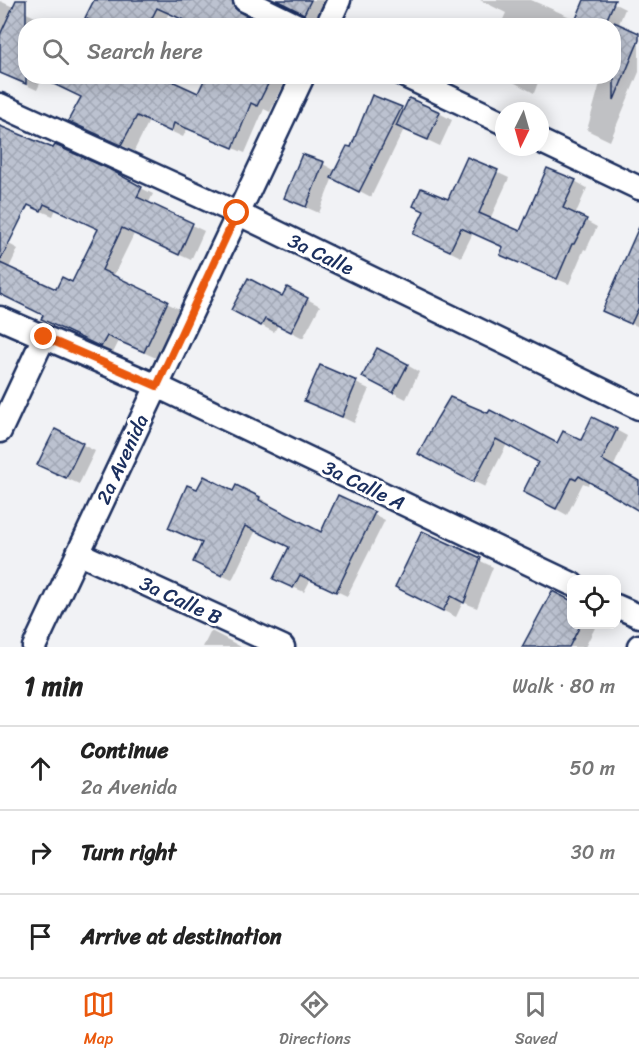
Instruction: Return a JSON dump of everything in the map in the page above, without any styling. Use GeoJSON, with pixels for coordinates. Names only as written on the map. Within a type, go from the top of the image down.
{"type":"FeatureCollection","features":[{"type":"Feature","properties":{"kind":"street"},"geometry":{"type":"LineString","coordinates":[[245,0],[282,18]]}},
{"type":"Feature","properties":{"kind":"street"},"geometry":{"type":"LineString","coordinates":[[331,18],[339,0]]}},
{"type":"Feature","properties":{"kind":"street","name":"2a Avenida"},"geometry":{"type":"LineString","coordinates":[[34,647],[299,84]]}},
{"type":"Feature","properties":{"kind":"street"},"geometry":{"type":"LineString","coordinates":[[422,84],[495,119]]}},
{"type":"Feature","properties":{"kind":"street","name":"3a Calle"},"geometry":{"type":"LineString","coordinates":[[0,105],[237,213],[639,408]]}},
{"type":"Feature","properties":{"kind":"street"},"geometry":{"type":"LineString","coordinates":[[549,145],[639,188]]}},
{"type":"Feature","properties":{"kind":"street","name":"3a Calle A"},"geometry":{"type":"LineString","coordinates":[[0,318],[157,386],[567,582]]}},
{"type":"Feature","properties":{"kind":"street"},"geometry":{"type":"LineString","coordinates":[[0,431],[44,337]]}},
{"type":"Feature","properties":{"kind":"street","name":"3a Calle B"},"geometry":{"type":"LineString","coordinates":[[78,553],[284,647]]}},
{"type":"Feature","properties":{"kind":"street"},"geometry":{"type":"LineString","coordinates":[[621,608],[639,616]]}},
{"type":"Feature","properties":{"kind":"building"},"geometry":{"type":"Polygon","coordinates":[[[16,0],[26,0],[26,18],[18,18],[18,81],[0,73],[0,35],[16,0]]]}},
{"type":"Feature","properties":{"kind":"building"},"geometry":{"type":"Polygon","coordinates":[[[94,0],[232,0],[239,12],[251,18],[179,18],[157,8],[152,18],[85,18],[94,0]]]}},
{"type":"Feature","properties":{"kind":"building"},"geometry":{"type":"Polygon","coordinates":[[[276,0],[311,0],[304,14],[276,0]]]}},
{"type":"Feature","properties":{"kind":"building"},"geometry":{"type":"Polygon","coordinates":[[[584,0],[615,0],[607,18],[576,18],[584,0]]]}},
{"type":"Feature","properties":{"kind":"building"},"geometry":{"type":"Polygon","coordinates":[[[621,25],[639,33],[639,40],[621,83],[621,25]]]}},
{"type":"Feature","properties":{"kind":"building"},"geometry":{"type":"Polygon","coordinates":[[[54,84],[178,84],[198,93],[202,84],[268,84],[257,106],[251,103],[233,148],[174,123],[171,132],[137,116],[121,145],[68,121],[81,97],[54,84]]]}},
{"type":"Feature","properties":{"kind":"building"},"geometry":{"type":"Polygon","coordinates":[[[614,84],[621,84],[614,100],[614,84]]]}},
{"type":"Feature","properties":{"kind":"building"},"geometry":{"type":"Polygon","coordinates":[[[372,95],[402,107],[359,192],[331,178],[347,146],[351,147],[372,95]]]}},
{"type":"Feature","properties":{"kind":"building"},"geometry":{"type":"Polygon","coordinates":[[[409,98],[440,112],[428,140],[396,126],[409,98]]]}},
{"type":"Feature","properties":{"kind":"building"},"geometry":{"type":"Polygon","coordinates":[[[0,126],[53,148],[55,145],[109,169],[142,187],[137,197],[193,223],[179,255],[122,228],[102,270],[168,301],[144,352],[107,336],[101,347],[41,319],[43,315],[0,294],[0,263],[56,289],[62,277],[72,282],[98,229],[44,204],[41,211],[28,205],[0,261],[0,126]]]}},
{"type":"Feature","properties":{"kind":"building"},"geometry":{"type":"Polygon","coordinates":[[[302,154],[324,162],[306,207],[284,198],[302,154]]]}},
{"type":"Feature","properties":{"kind":"building"},"geometry":{"type":"Polygon","coordinates":[[[467,157],[498,170],[479,213],[520,231],[547,168],[576,180],[563,208],[587,219],[572,244],[557,279],[500,255],[503,247],[461,228],[450,251],[413,234],[424,211],[413,206],[421,188],[448,199],[467,157]]]}},
{"type":"Feature","properties":{"kind":"building"},"geometry":{"type":"Polygon","coordinates":[[[639,227],[639,307],[631,324],[602,311],[639,227]]]}},
{"type":"Feature","properties":{"kind":"building"},"geometry":{"type":"Polygon","coordinates":[[[248,278],[282,296],[287,287],[308,298],[291,332],[265,319],[261,326],[231,310],[248,278]]]}},
{"type":"Feature","properties":{"kind":"building"},"geometry":{"type":"Polygon","coordinates":[[[377,348],[408,364],[393,393],[362,377],[377,348]]]}},
{"type":"Feature","properties":{"kind":"building"},"geometry":{"type":"Polygon","coordinates":[[[320,365],[357,381],[342,417],[304,401],[320,365]]]}},
{"type":"Feature","properties":{"kind":"building"},"geometry":{"type":"Polygon","coordinates":[[[450,397],[488,413],[490,410],[513,422],[514,420],[557,443],[563,431],[581,440],[592,417],[617,429],[602,460],[639,481],[639,511],[579,476],[576,480],[572,478],[556,509],[523,492],[538,462],[496,439],[473,482],[418,454],[450,397]]]}},
{"type":"Feature","properties":{"kind":"building"},"geometry":{"type":"Polygon","coordinates":[[[55,429],[83,443],[66,478],[37,465],[55,429]]]}},
{"type":"Feature","properties":{"kind":"building"},"geometry":{"type":"Polygon","coordinates":[[[204,476],[233,491],[236,485],[260,497],[259,500],[321,532],[338,495],[375,512],[336,592],[300,575],[293,588],[273,579],[289,547],[245,526],[222,576],[193,562],[202,543],[168,528],[187,485],[197,489],[204,476]]]}},
{"type":"Feature","properties":{"kind":"building"},"geometry":{"type":"Polygon","coordinates":[[[422,531],[481,558],[464,603],[451,596],[443,611],[395,587],[422,531]]]}},
{"type":"Feature","properties":{"kind":"building"},"geometry":{"type":"Polygon","coordinates":[[[552,591],[567,598],[567,629],[578,629],[569,647],[522,647],[552,591]]]}},
{"type":"Feature","properties":{"kind":"route"},"geometry":{"type":"LineString","coordinates":[[44,337],[157,386],[237,213]]}}]}
